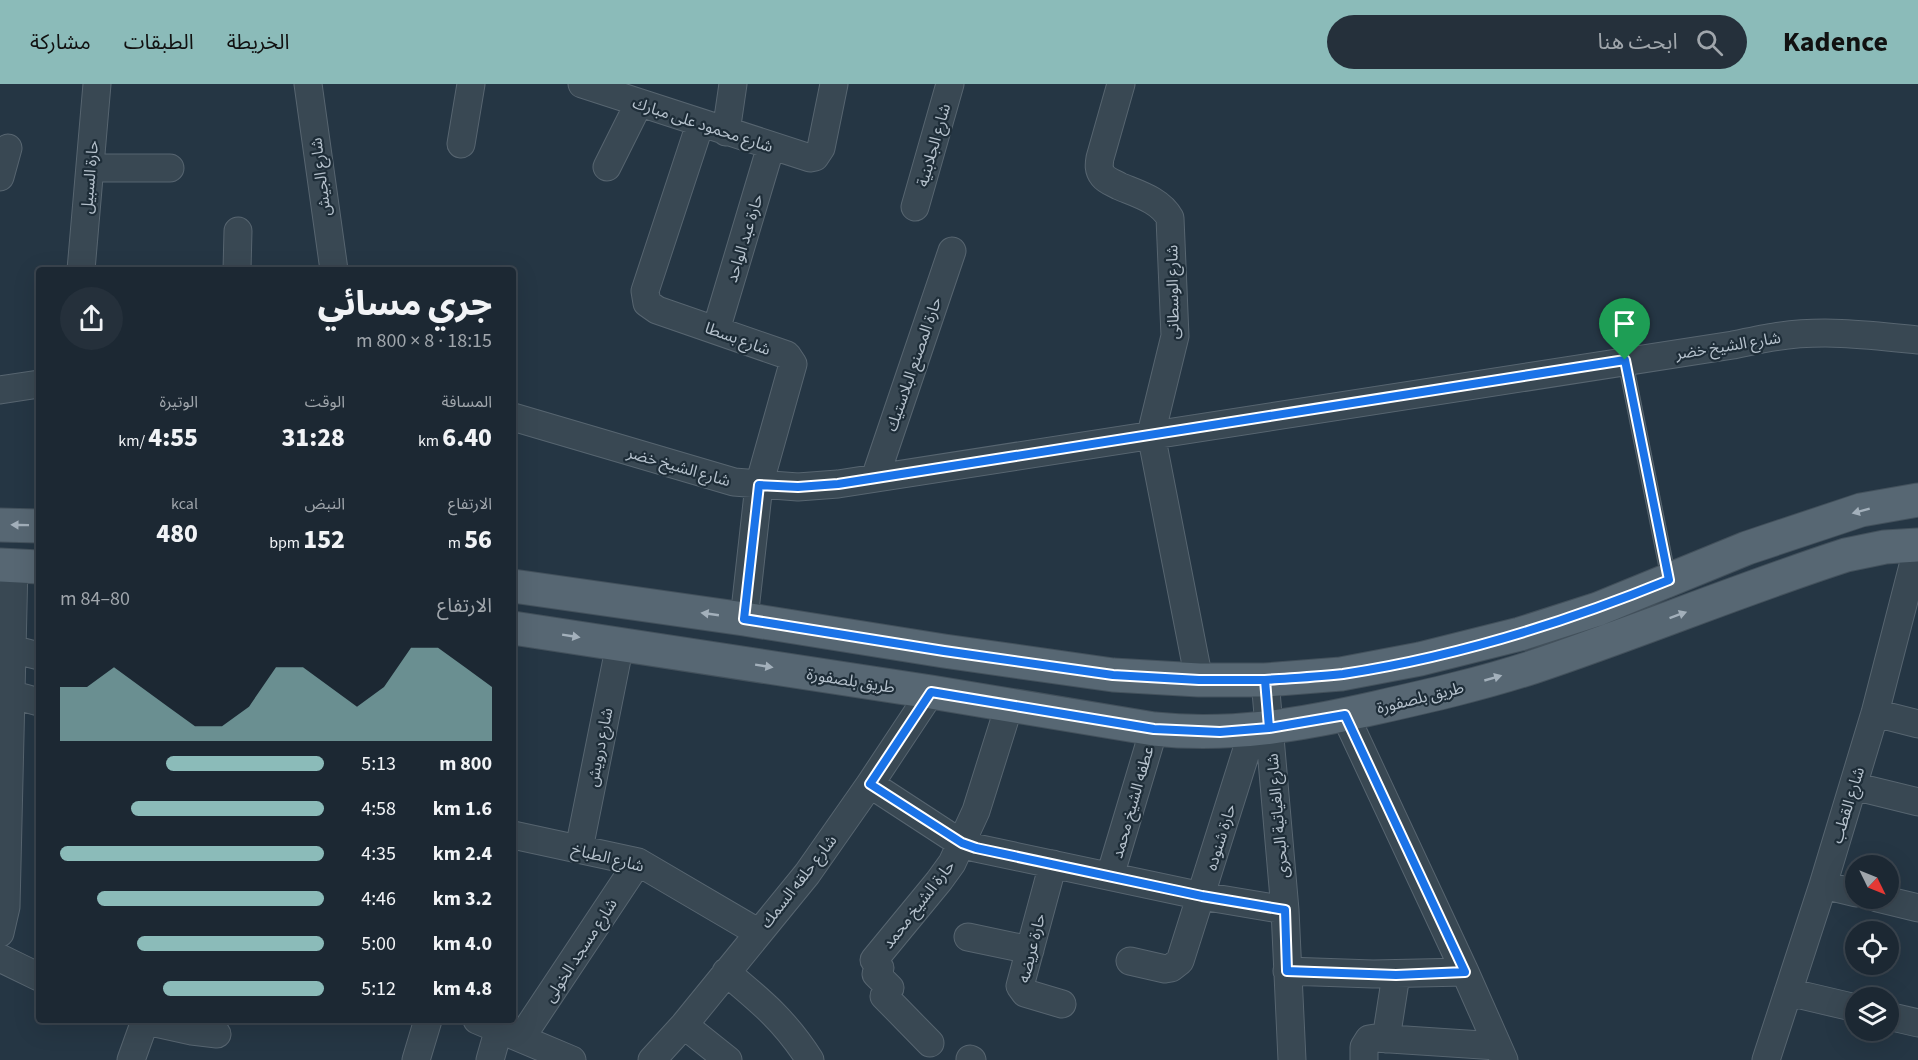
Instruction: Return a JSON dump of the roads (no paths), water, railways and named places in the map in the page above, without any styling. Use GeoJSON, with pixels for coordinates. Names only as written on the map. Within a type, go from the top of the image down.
{"type":"FeatureCollection","features":[{"type":"Feature","properties":{"kind":"main road"},"geometry":{"type":"LineString","coordinates":[[516,586],[1113,675],[1199,680],[1265,680],[1341,674],[1420,659],[1520,634],[1598,609],[1746,548],[1862,510],[1918,500]]}},
{"type":"Feature","properties":{"kind":"main road"},"geometry":{"type":"LineString","coordinates":[[0,525],[36,526]]}},
{"type":"Feature","properties":{"kind":"main road","name":"طريق بلصفورة"},"geometry":{"type":"LineString","coordinates":[[516,628],[931,692],[1154,729],[1209,732],[1261,729],[1345,715],[1436,694],[1532,667],[1846,555],[1885,547],[1918,545]]}},
{"type":"Feature","properties":{"kind":"street","name":"حارة السبيل"},"geometry":{"type":"LineString","coordinates":[[81,267],[97,84]]}},
{"type":"Feature","properties":{"kind":"street","name":"شارع الجيش"},"geometry":{"type":"LineString","coordinates":[[308,84],[334,267]]}},
{"type":"Feature","properties":{"kind":"street"},"geometry":{"type":"LineString","coordinates":[[461,144],[471,84]]}},
{"type":"Feature","properties":{"kind":"street","name":"شارع محمود على مبارك"},"geometry":{"type":"LineString","coordinates":[[582,84],[810,159],[815,157],[821,148],[834,84]]}},
{"type":"Feature","properties":{"kind":"street"},"geometry":{"type":"LineString","coordinates":[[726,132],[733,84]]}},
{"type":"Feature","properties":{"kind":"street","name":"شارع الجلابنية"},"geometry":{"type":"LineString","coordinates":[[915,207],[950,84]]}},
{"type":"Feature","properties":{"kind":"street","name":"شارع الوسطانى"},"geometry":{"type":"LineString","coordinates":[[1121,84],[1099,167],[1102,176],[1158,203],[1166,209],[1170,218],[1175,336],[1151,434],[1199,680]]}},
{"type":"Feature","properties":{"kind":"street"},"geometry":{"type":"LineString","coordinates":[[607,167],[639,103]]}},
{"type":"Feature","properties":{"kind":"street","name":"شارع بسطا"},"geometry":{"type":"LineString","coordinates":[[700,124],[645,291],[647,303],[657,310],[787,355],[793,364],[759,485],[744,619]]}},
{"type":"Feature","properties":{"kind":"street","name":"حارة عبد الواحد"},"geometry":{"type":"LineString","coordinates":[[716,330],[771,146]]}},
{"type":"Feature","properties":{"kind":"street"},"geometry":{"type":"LineString","coordinates":[[0,177],[8,148]]}},
{"type":"Feature","properties":{"kind":"street"},"geometry":{"type":"LineString","coordinates":[[90,168],[170,168]]}},
{"type":"Feature","properties":{"kind":"street"},"geometry":{"type":"LineString","coordinates":[[237,267],[238,231]]}},
{"type":"Feature","properties":{"kind":"street","name":"حارة المصنع البلاستيك"},"geometry":{"type":"LineString","coordinates":[[875,478],[952,251]]}},
{"type":"Feature","properties":{"kind":"street","name":"شارع الشيخ خضر"},"geometry":{"type":"LineString","coordinates":[[516,418],[734,482],[798,487],[838,484],[1625,360],[1734,345],[1776,336],[1819,333],[1862,334],[1918,340]]}},
{"type":"Feature","properties":{"kind":"street"},"geometry":{"type":"LineString","coordinates":[[0,390],[36,384]]}},
{"type":"Feature","properties":{"kind":"street","name":"شارع القطب"},"geometry":{"type":"LineString","coordinates":[[1766,1060],[1875,714],[1918,545]]}},
{"type":"Feature","properties":{"kind":"street"},"geometry":{"type":"LineString","coordinates":[[0,933],[6,907],[10,694],[18,566]]}},
{"type":"Feature","properties":{"kind":"street","name":"شارع درويش"},"geometry":{"type":"LineString","coordinates":[[579,849],[620,644]]}},
{"type":"Feature","properties":{"kind":"street"},"geometry":{"type":"LineString","coordinates":[[12,649],[36,655]]}},
{"type":"Feature","properties":{"kind":"street","name":"شارع الغياتية البحرى"},"geometry":{"type":"LineString","coordinates":[[1265,680],[1261,729],[1285,910],[1292,1060]]}},
{"type":"Feature","properties":{"kind":"street","name":"شارع حلقه السمك"},"geometry":{"type":"LineString","coordinates":[[652,1060],[684,1025],[807,874],[931,692]]}},
{"type":"Feature","properties":{"kind":"street"},"geometry":{"type":"LineString","coordinates":[[10,694],[36,701]]}},
{"type":"Feature","properties":{"kind":"street","name":"حارة الشيخ محمد"},"geometry":{"type":"LineString","coordinates":[[930,1043],[884,996],[890,988],[876,974],[880,968],[874,960],[939,881],[962,843],[976,811],[1009,706]]}},
{"type":"Feature","properties":{"kind":"street"},"geometry":{"type":"LineString","coordinates":[[1875,714],[1918,724]]}},
{"type":"Feature","properties":{"kind":"street"},"geometry":{"type":"LineString","coordinates":[[1345,715],[1501,1053]]}},
{"type":"Feature","properties":{"kind":"street","name":"عطفه الشيخ محمد"},"geometry":{"type":"LineString","coordinates":[[1110,876],[1154,729]]}},
{"type":"Feature","properties":{"kind":"street","name":"حارة شنوده"},"geometry":{"type":"LineString","coordinates":[[1130,961],[1165,969],[1177,965],[1180,961],[1261,729]]}},
{"type":"Feature","properties":{"kind":"street"},"geometry":{"type":"LineString","coordinates":[[870,784],[962,843],[989,851],[1202,896],[1285,910]]}},
{"type":"Feature","properties":{"kind":"street"},"geometry":{"type":"LineString","coordinates":[[1853,786],[1918,802]]}},
{"type":"Feature","properties":{"kind":"street","name":"شارع الطباخ"},"geometry":{"type":"LineString","coordinates":[[516,837],[638,862],[759,933]]}},
{"type":"Feature","properties":{"kind":"street","name":"شارع مسجد الخولى"},"geometry":{"type":"LineString","coordinates":[[516,1009],[638,862]]}},
{"type":"Feature","properties":{"kind":"street","name":"حارة عريضه"},"geometry":{"type":"LineString","coordinates":[[1053,864],[1020,989],[1025,993],[1062,1004]]}},
{"type":"Feature","properties":{"kind":"street"},"geometry":{"type":"LineString","coordinates":[[1823,885],[1845,890]]}},
{"type":"Feature","properties":{"kind":"street"},"geometry":{"type":"LineString","coordinates":[[1899,903],[1918,908]]}},
{"type":"Feature","properties":{"kind":"street"},"geometry":{"type":"LineString","coordinates":[[968,937],[1030,950]]}},
{"type":"Feature","properties":{"kind":"street"},"geometry":{"type":"LineString","coordinates":[[0,958],[36,976]]}},
{"type":"Feature","properties":{"kind":"street"},"geometry":{"type":"LineString","coordinates":[[1287,971],[1396,975],[1465,972]]}},
{"type":"Feature","properties":{"kind":"street"},"geometry":{"type":"LineString","coordinates":[[726,972],[774,1012],[794,1035],[810,1060]]}},
{"type":"Feature","properties":{"kind":"street"},"geometry":{"type":"LineString","coordinates":[[1386,1039],[1396,975]]}},
{"type":"Feature","properties":{"kind":"street"},"geometry":{"type":"LineString","coordinates":[[1788,992],[1845,1005]]}},
{"type":"Feature","properties":{"kind":"street"},"geometry":{"type":"LineString","coordinates":[[1899,1019],[1918,1023]]}},
{"type":"Feature","properties":{"kind":"street"},"geometry":{"type":"LineString","coordinates":[[131,1060],[142,1023]]}},
{"type":"Feature","properties":{"kind":"street"},"geometry":{"type":"LineString","coordinates":[[153,1023],[217,1034]]}},
{"type":"Feature","properties":{"kind":"street"},"geometry":{"type":"LineString","coordinates":[[416,1060],[427,1023]]}},
{"type":"Feature","properties":{"kind":"street"},"geometry":{"type":"LineString","coordinates":[[684,1025],[728,1060]]}},
{"type":"Feature","properties":{"kind":"street"},"geometry":{"type":"LineString","coordinates":[[499,1029],[572,1060]]}},
{"type":"Feature","properties":{"kind":"street","name":"شارع مسجد الخولى"},"geometry":{"type":"LineString","coordinates":[[490,1060],[499,1029]]}},
{"type":"Feature","properties":{"kind":"street"},"geometry":{"type":"LineString","coordinates":[[1364,1060],[1364,1047],[1369,1039],[1501,1053]]}},
{"type":"Feature","properties":{"kind":"lane"},"geometry":{"type":"LineString","coordinates":[[1625,360],[1669,580]]}}]}
